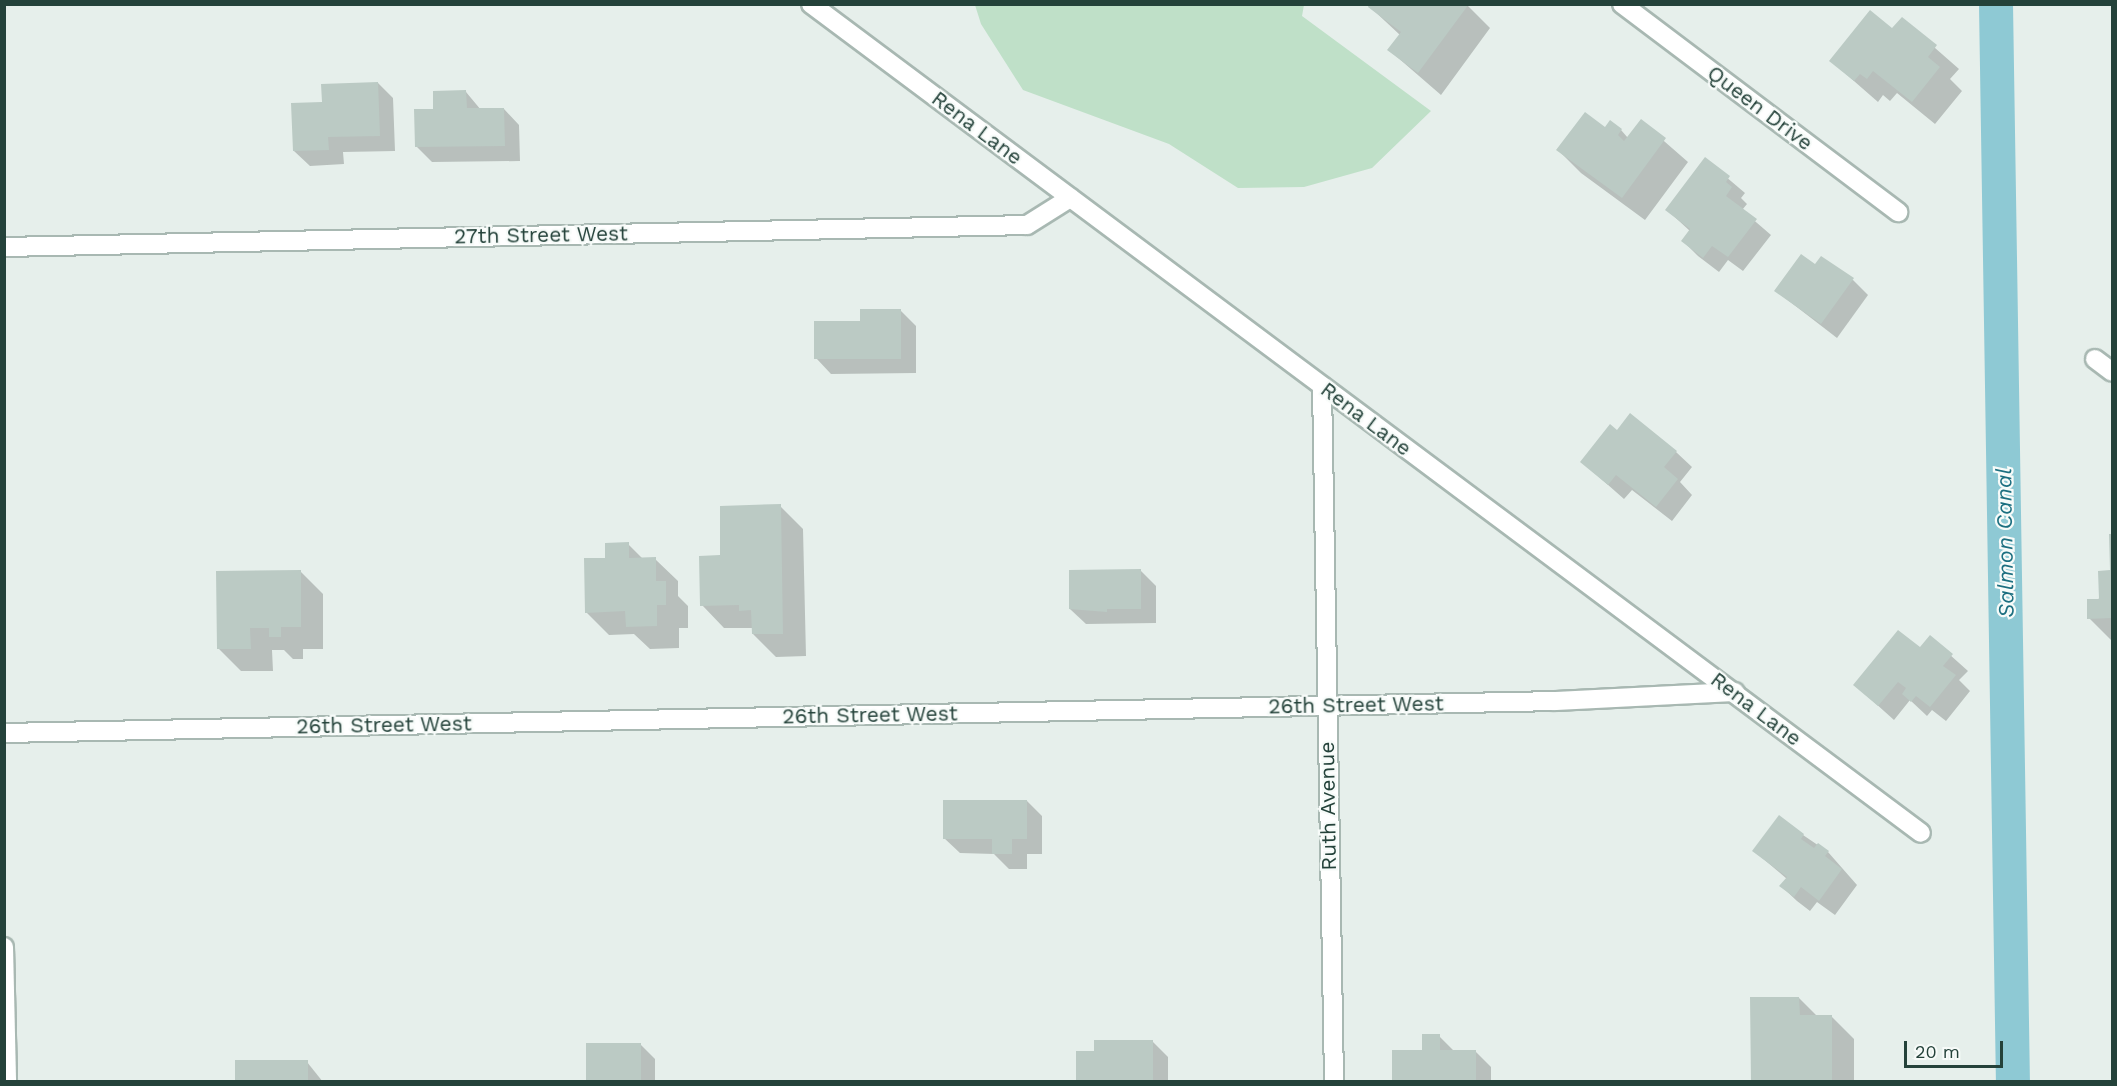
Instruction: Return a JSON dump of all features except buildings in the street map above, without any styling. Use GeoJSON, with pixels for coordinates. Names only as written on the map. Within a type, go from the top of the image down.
{"type":"FeatureCollection","features":[{"type":"Feature","properties":{"kind":"street","name":"Rena Lane"},"geometry":{"type":"LineString","coordinates":[[812,4],[1921,832]]}},
{"type":"Feature","properties":{"kind":"street","name":"Queen Drive"},"geometry":{"type":"LineString","coordinates":[[1622,4],[1898,212]]}},
{"type":"Feature","properties":{"kind":"street","name":"27th Street West"},"geometry":{"type":"LineString","coordinates":[[4,247],[1028,225],[1070,198]]}},
{"type":"Feature","properties":{"kind":"street"},"geometry":{"type":"LineString","coordinates":[[2095,359],[2112,372]]}},
{"type":"Feature","properties":{"kind":"street","name":"Ruth Avenue"},"geometry":{"type":"LineString","coordinates":[[1322,386],[1334,1082]]}},
{"type":"Feature","properties":{"kind":"street","name":"26th Street West"},"geometry":{"type":"LineString","coordinates":[[4,733],[1326,705],[1735,692]]}},
{"type":"Feature","properties":{"kind":"street"},"geometry":{"type":"LineString","coordinates":[[4,947],[7,1082]]}},
{"type":"Feature","properties":{"kind":"green space"},"geometry":{"type":"Polygon","coordinates":[[[975,5],[1304,5],[1302,16],[1431,111],[1372,168],[1304,187],[1238,188],[1169,144],[1023,90],[981,24],[975,5]]]}},
{"type":"Feature","properties":{"kind":"waterway","name":"Salmon Canal"},"geometry":{"type":"LineString","coordinates":[[1996,4],[2013,1082]]}}]}
